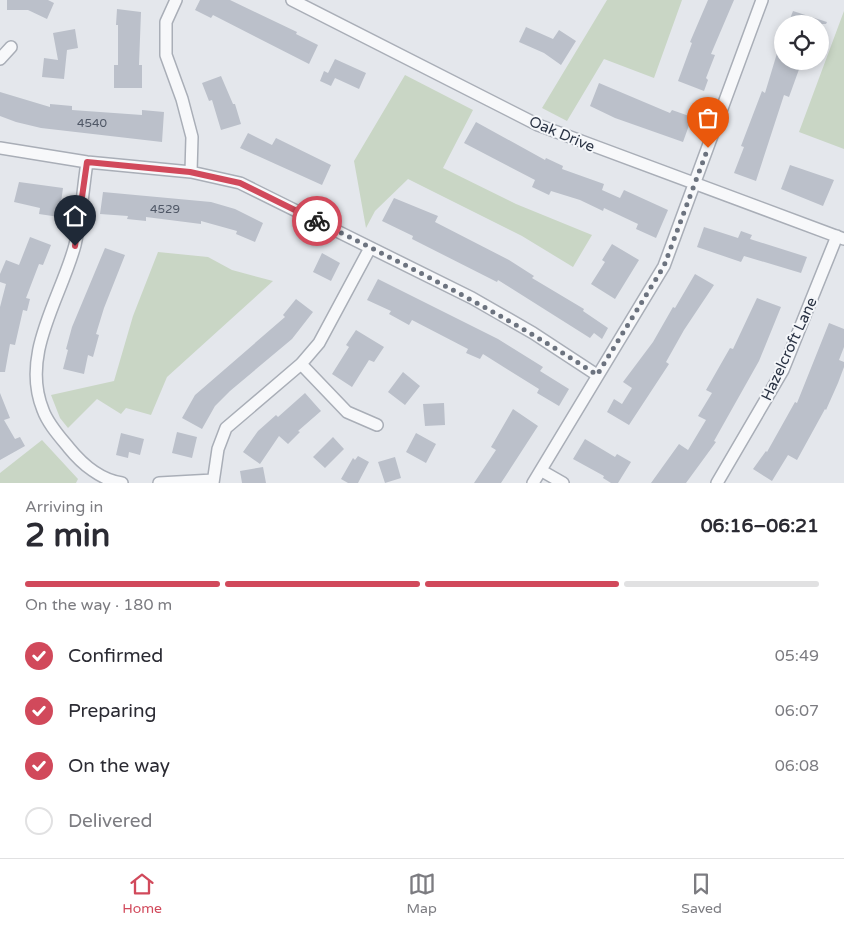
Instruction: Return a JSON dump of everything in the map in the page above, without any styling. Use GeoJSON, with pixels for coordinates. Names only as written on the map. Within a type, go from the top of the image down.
{"type":"FeatureCollection","features":[{"type":"Feature","properties":{"kind":"street"},"geometry":{"type":"LineString","coordinates":[[176,0],[166,22],[166,55],[182,99],[192,137],[190,172]]}},
{"type":"Feature","properties":{"kind":"street","name":"Oak Drive"},"geometry":{"type":"LineString","coordinates":[[292,0],[538,125],[841,238]]}},
{"type":"Feature","properties":{"kind":"street"},"geometry":{"type":"LineString","coordinates":[[534,483],[664,266],[762,0]]}},
{"type":"Feature","properties":{"kind":"street"},"geometry":{"type":"LineString","coordinates":[[0,59],[11,48]]}},
{"type":"Feature","properties":{"kind":"street"},"geometry":{"type":"LineString","coordinates":[[0,148],[87,162],[190,172],[240,183],[472,298],[533,333],[597,375]]}},
{"type":"Feature","properties":{"kind":"street"},"geometry":{"type":"LineString","coordinates":[[87,162],[75,246],[52,306],[37,362],[36,390],[43,412],[79,460],[99,475],[122,483]]}},
{"type":"Feature","properties":{"kind":"street","name":"Hazelcroft Lane"},"geometry":{"type":"LineString","coordinates":[[717,483],[783,370],[841,238]]}},
{"type":"Feature","properties":{"kind":"street"},"geometry":{"type":"LineString","coordinates":[[159,483],[213,482],[218,449],[226,428],[301,364],[320,343],[370,248]]}},
{"type":"Feature","properties":{"kind":"street"},"geometry":{"type":"LineString","coordinates":[[301,364],[347,412],[377,425]]}},
{"type":"Feature","properties":{"kind":"street"},"geometry":{"type":"LineString","coordinates":[[542,471],[563,483]]}},
{"type":"Feature","properties":{"kind":"green space"},"geometry":{"type":"Polygon","coordinates":[[[607,0],[682,0],[654,78],[604,59],[567,121],[542,108],[607,0]]]}},
{"type":"Feature","properties":{"kind":"green space"},"geometry":{"type":"Polygon","coordinates":[[[844,11],[844,149],[799,132],[822,70],[829,70],[829,51],[844,11]]]}},
{"type":"Feature","properties":{"kind":"green space"},"geometry":{"type":"Polygon","coordinates":[[[405,75],[473,110],[443,168],[516,204],[592,235],[573,267],[522,236],[408,179],[375,211],[366,228],[354,161],[405,75]]]}},
{"type":"Feature","properties":{"kind":"green space"},"geometry":{"type":"Polygon","coordinates":[[[158,252],[208,257],[232,270],[273,281],[167,377],[151,415],[126,408],[121,414],[97,399],[68,428],[60,418],[51,395],[114,381],[133,316],[158,252]]]}},
{"type":"Feature","properties":{"kind":"green space"},"geometry":{"type":"Polygon","coordinates":[[[42,440],[78,479],[76,483],[0,483],[0,473],[42,440]]]}},
{"type":"Feature","properties":{"kind":"building"},"geometry":{"type":"Polygon","coordinates":[[[7,0],[48,0],[54,3],[47,19],[28,10],[7,10],[7,0]]]}},
{"type":"Feature","properties":{"kind":"building"},"geometry":{"type":"Polygon","coordinates":[[[200,0],[230,0],[297,32],[296,34],[318,45],[309,64],[213,15],[211,18],[195,10],[200,0]]]}},
{"type":"Feature","properties":{"kind":"building"},"geometry":{"type":"Polygon","coordinates":[[[708,0],[734,0],[711,54],[715,55],[706,78],[708,80],[704,91],[678,81],[692,43],[690,42],[708,0]]]}},
{"type":"Feature","properties":{"kind":"building"},"geometry":{"type":"Polygon","coordinates":[[[117,9],[141,12],[139,65],[142,65],[142,88],[114,88],[114,65],[118,65],[117,9]]]}},
{"type":"Feature","properties":{"kind":"building"},"geometry":{"type":"Polygon","coordinates":[[[793,11],[805,15],[791,15],[793,11]]]}},
{"type":"Feature","properties":{"kind":"building"},"geometry":{"type":"Polygon","coordinates":[[[526,27],[553,39],[559,30],[576,41],[561,65],[544,53],[519,42],[526,27]]]}},
{"type":"Feature","properties":{"kind":"building"},"geometry":{"type":"Polygon","coordinates":[[[75,29],[78,48],[67,50],[64,79],[42,77],[44,58],[58,60],[53,33],[75,29]]]}},
{"type":"Feature","properties":{"kind":"building"},"geometry":{"type":"Polygon","coordinates":[[[335,59],[366,73],[359,89],[335,78],[331,86],[320,81],[324,71],[328,73],[335,59]]]}},
{"type":"Feature","properties":{"kind":"building"},"geometry":{"type":"Polygon","coordinates":[[[774,63],[774,70],[799,70],[789,97],[784,95],[756,181],[734,173],[744,147],[741,146],[762,91],[765,93],[774,63]]]}},
{"type":"Feature","properties":{"kind":"building"},"geometry":{"type":"Polygon","coordinates":[[[221,76],[233,104],[235,104],[241,124],[221,130],[212,100],[209,101],[202,83],[221,76]]]}},
{"type":"Feature","properties":{"kind":"building"},"geometry":{"type":"Polygon","coordinates":[[[599,83],[670,113],[672,110],[692,117],[683,142],[615,118],[590,106],[599,83]]]}},
{"type":"Feature","properties":{"kind":"building"},"geometry":{"type":"Polygon","coordinates":[[[0,92],[50,107],[50,104],[72,106],[72,110],[142,115],[142,110],[164,112],[162,142],[41,128],[16,122],[0,116],[0,92]]]}},
{"type":"Feature","properties":{"kind":"building"},"geometry":{"type":"Polygon","coordinates":[[[476,122],[545,160],[546,158],[563,166],[562,169],[604,184],[602,190],[620,198],[624,190],[668,210],[656,238],[636,229],[638,224],[604,208],[603,211],[580,200],[551,191],[549,195],[532,187],[535,180],[464,143],[476,122]]]}},
{"type":"Feature","properties":{"kind":"building"},"geometry":{"type":"Polygon","coordinates":[[[248,133],[272,145],[276,138],[331,165],[322,185],[240,148],[248,133]]]}},
{"type":"Feature","properties":{"kind":"building"},"geometry":{"type":"Polygon","coordinates":[[[790,165],[834,180],[823,206],[781,189],[790,165]]]}},
{"type":"Feature","properties":{"kind":"building"},"geometry":{"type":"Polygon","coordinates":[[[19,182],[63,188],[59,217],[39,214],[40,208],[14,202],[19,182]]]}},
{"type":"Feature","properties":{"kind":"building"},"geometry":{"type":"Polygon","coordinates":[[[103,192],[211,202],[235,209],[263,223],[255,242],[236,234],[237,231],[201,221],[201,224],[146,217],[146,221],[127,219],[128,216],[100,214],[103,192]]]}},
{"type":"Feature","properties":{"kind":"building"},"geometry":{"type":"Polygon","coordinates":[[[394,198],[438,216],[435,222],[509,260],[534,276],[532,278],[584,309],[583,311],[608,328],[602,339],[594,333],[590,338],[498,280],[497,282],[412,239],[413,236],[382,221],[394,198]]]}},
{"type":"Feature","properties":{"kind":"building"},"geometry":{"type":"Polygon","coordinates":[[[704,227],[738,238],[741,231],[752,235],[750,239],[807,257],[801,273],[744,256],[741,262],[697,247],[704,227]]]}},
{"type":"Feature","properties":{"kind":"building"},"geometry":{"type":"Polygon","coordinates":[[[30,237],[51,245],[43,265],[39,264],[26,298],[30,299],[27,311],[23,310],[15,345],[10,344],[5,372],[0,372],[0,307],[6,284],[0,282],[0,274],[6,260],[19,265],[30,237]]]}},
{"type":"Feature","properties":{"kind":"building"},"geometry":{"type":"Polygon","coordinates":[[[612,244],[639,260],[615,299],[591,284],[605,262],[602,260],[612,244]]]}},
{"type":"Feature","properties":{"kind":"building"},"geometry":{"type":"Polygon","coordinates":[[[105,248],[125,255],[104,308],[96,334],[99,335],[93,357],[88,355],[84,374],[63,369],[72,327],[105,248]]]}},
{"type":"Feature","properties":{"kind":"building"},"geometry":{"type":"Polygon","coordinates":[[[322,253],[340,263],[331,281],[313,272],[322,253]]]}},
{"type":"Feature","properties":{"kind":"building"},"geometry":{"type":"Polygon","coordinates":[[[695,274],[714,285],[684,330],[666,362],[669,364],[629,425],[607,412],[614,399],[622,404],[632,388],[623,382],[653,342],[695,274]]]}},
{"type":"Feature","properties":{"kind":"building"},"geometry":{"type":"Polygon","coordinates":[[[378,279],[498,339],[543,367],[540,371],[569,389],[559,406],[537,393],[539,389],[483,354],[480,359],[466,353],[468,349],[412,320],[409,325],[389,314],[391,311],[367,300],[378,279]]]}},
{"type":"Feature","properties":{"kind":"building"},"geometry":{"type":"Polygon","coordinates":[[[757,298],[781,307],[759,361],[714,441],[716,442],[686,483],[651,483],[679,444],[688,450],[706,420],[698,416],[712,393],[706,390],[730,348],[733,349],[757,298]]]}},
{"type":"Feature","properties":{"kind":"building"},"geometry":{"type":"Polygon","coordinates":[[[296,299],[313,312],[292,339],[215,406],[202,429],[182,418],[195,395],[285,317],[283,315],[296,299]]]}},
{"type":"Feature","properties":{"kind":"building"},"geometry":{"type":"Polygon","coordinates":[[[829,323],[844,329],[844,347],[839,360],[844,362],[844,367],[826,410],[797,460],[788,455],[772,481],[753,469],[767,452],[795,402],[797,403],[829,323]]]}},
{"type":"Feature","properties":{"kind":"building"},"geometry":{"type":"Polygon","coordinates":[[[356,330],[384,347],[374,362],[369,360],[352,387],[332,374],[349,347],[346,345],[356,330]]]}},
{"type":"Feature","properties":{"kind":"building"},"geometry":{"type":"Polygon","coordinates":[[[403,372],[420,386],[405,405],[388,392],[403,372]]]}},
{"type":"Feature","properties":{"kind":"building"},"geometry":{"type":"Polygon","coordinates":[[[0,393],[10,418],[4,420],[15,439],[20,437],[25,446],[0,460],[0,393]]]}},
{"type":"Feature","properties":{"kind":"building"},"geometry":{"type":"Polygon","coordinates":[[[305,393],[321,411],[298,431],[300,432],[288,444],[279,436],[260,464],[243,452],[258,431],[276,415],[278,417],[305,393]]]}},
{"type":"Feature","properties":{"kind":"building"},"geometry":{"type":"Polygon","coordinates":[[[444,403],[445,425],[425,426],[423,404],[444,403]]]}},
{"type":"Feature","properties":{"kind":"building"},"geometry":{"type":"Polygon","coordinates":[[[513,409],[538,426],[501,483],[474,483],[496,450],[491,447],[513,409]]]}},
{"type":"Feature","properties":{"kind":"building"},"geometry":{"type":"Polygon","coordinates":[[[177,432],[197,437],[192,458],[172,453],[177,432]]]}},
{"type":"Feature","properties":{"kind":"building"},"geometry":{"type":"Polygon","coordinates":[[[121,433],[144,439],[140,455],[129,452],[128,458],[116,455],[121,433]]]}},
{"type":"Feature","properties":{"kind":"building"},"geometry":{"type":"Polygon","coordinates":[[[416,433],[436,444],[426,463],[406,452],[416,433]]]}},
{"type":"Feature","properties":{"kind":"building"},"geometry":{"type":"Polygon","coordinates":[[[333,437],[344,449],[325,468],[313,457],[333,437]]]}},
{"type":"Feature","properties":{"kind":"building"},"geometry":{"type":"Polygon","coordinates":[[[585,439],[615,457],[617,454],[631,462],[618,483],[611,483],[603,478],[604,476],[573,459],[585,439]]]}},
{"type":"Feature","properties":{"kind":"building"},"geometry":{"type":"Polygon","coordinates":[[[358,456],[369,462],[358,483],[348,483],[341,479],[353,458],[355,460],[358,456]]]}},
{"type":"Feature","properties":{"kind":"building"},"geometry":{"type":"Polygon","coordinates":[[[395,457],[401,478],[385,483],[378,462],[395,457]]]}},
{"type":"Feature","properties":{"kind":"building"},"geometry":{"type":"Polygon","coordinates":[[[263,467],[266,483],[242,483],[240,471],[263,467]]]}},
{"type":"Feature","properties":{"kind":"way so far"},"geometry":{"type":"LineString","coordinates":[[317,221],[472,298],[533,333],[597,375],[664,266],[708,148]]}},
{"type":"Feature","properties":{"kind":"route"},"geometry":{"type":"LineString","coordinates":[[75,246],[87,162],[190,172],[240,183],[317,221]]}}]}
